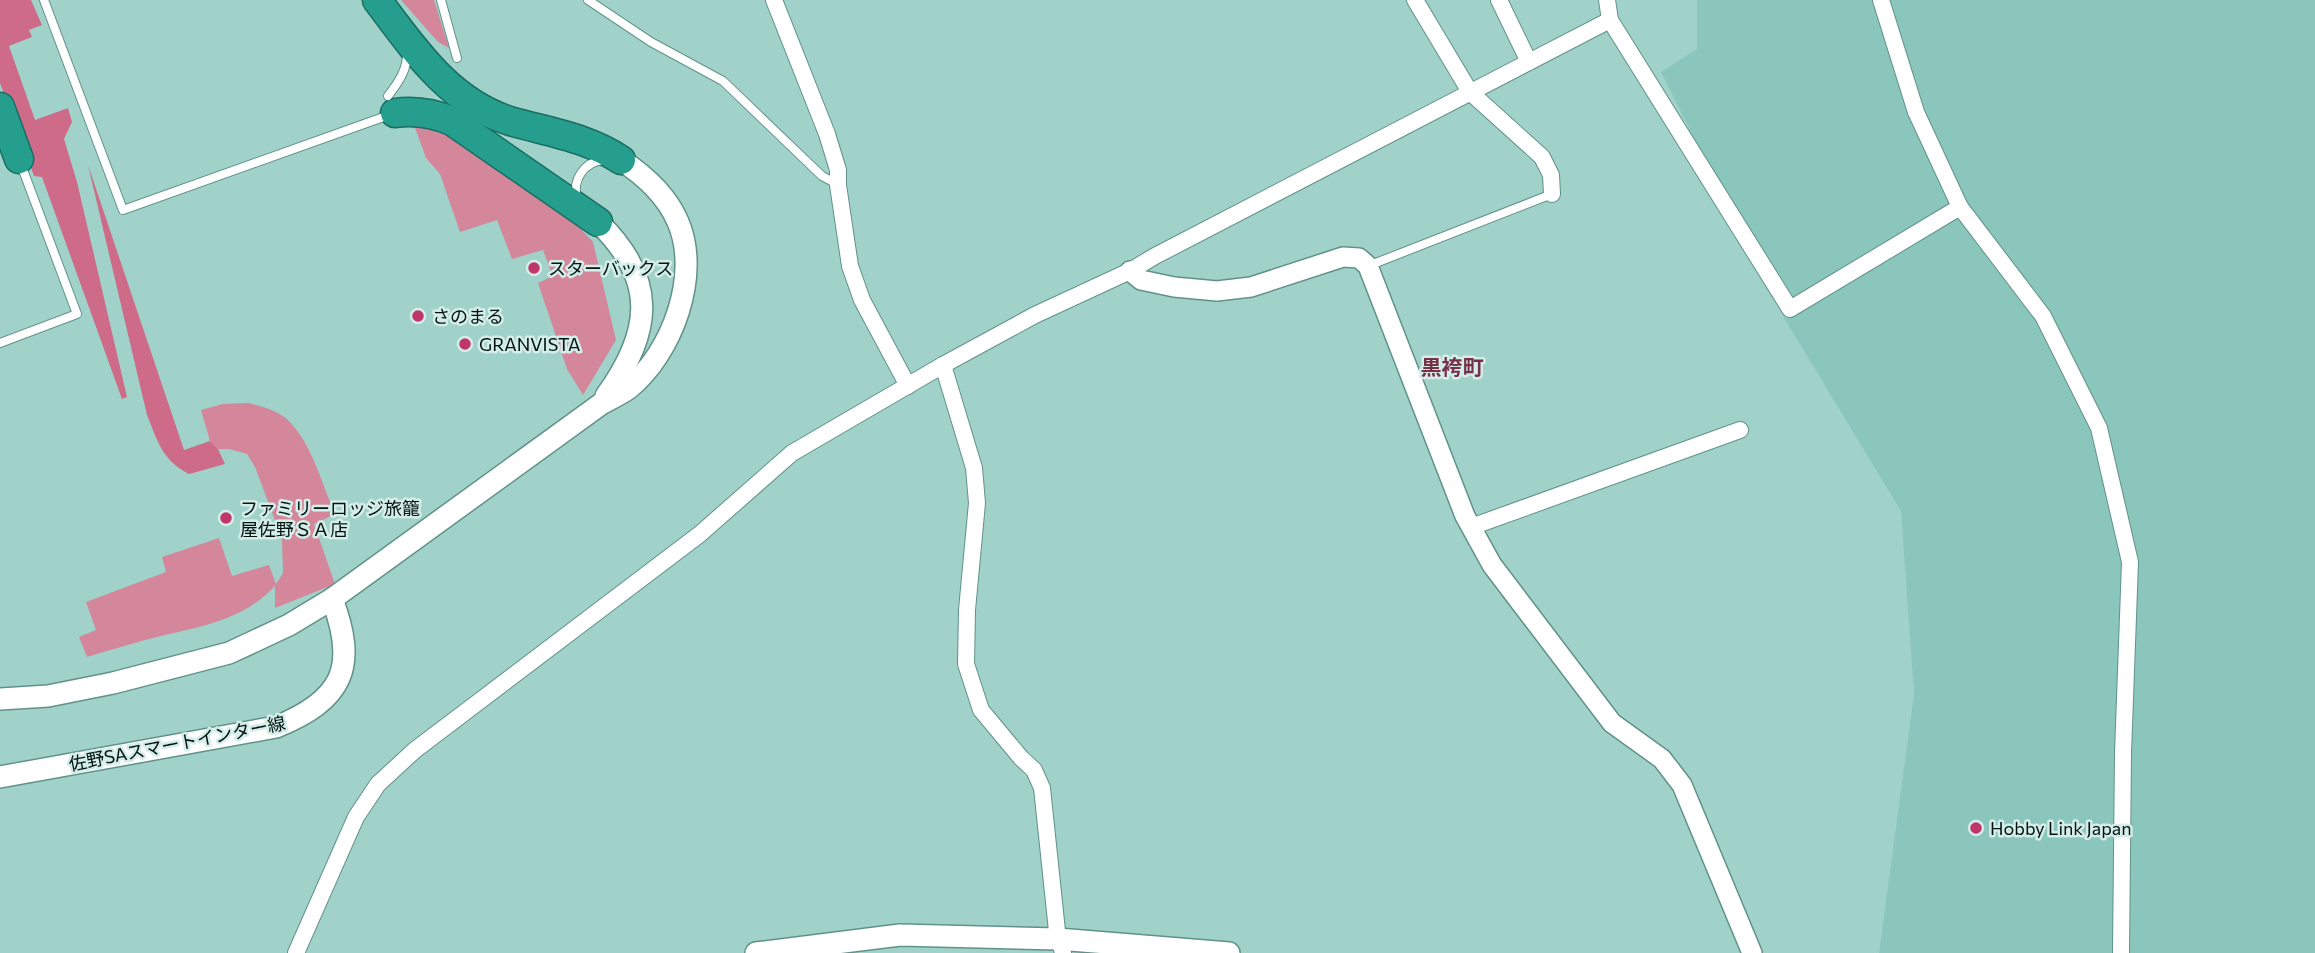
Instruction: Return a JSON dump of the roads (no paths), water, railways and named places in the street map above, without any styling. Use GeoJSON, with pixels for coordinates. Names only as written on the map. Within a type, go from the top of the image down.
{"type":"FeatureCollection","features":[{"type":"Feature","properties":{"kind":"highway"},"geometry":{"type":"LineString","coordinates":[[377,0],[439,78],[459,96],[507,120],[569,135],[606,150],[621,160]]}},
{"type":"Feature","properties":{"kind":"highway"},"geometry":{"type":"LineString","coordinates":[[391,105],[436,114],[452,121],[590,216]]}},
{"type":"Feature","properties":{"kind":"highway"},"geometry":{"type":"LineString","coordinates":[[0,107],[19,159]]}},
{"type":"Feature","properties":{"kind":"main road"},"geometry":{"type":"LineString","coordinates":[[0,699],[48,696],[113,683],[229,653],[289,625],[332,599],[601,404],[629,388],[653,363],[681,310],[685,282],[684,249],[678,223],[660,193],[638,171],[621,160]]}},
{"type":"Feature","properties":{"kind":"main road"},"geometry":{"type":"LineString","coordinates":[[590,216],[618,242],[641,294],[642,326],[631,357],[601,404]]}},
{"type":"Feature","properties":{"kind":"main road","name":"佐野SAスマートインター線"},"geometry":{"type":"LineString","coordinates":[[0,778],[276,727],[304,714],[328,696],[337,683],[342,668],[345,649],[342,626],[332,599]]}},
{"type":"Feature","properties":{"kind":"main road"},"geometry":{"type":"LineString","coordinates":[[756,953],[900,935],[1061,946],[1228,953]]}},
{"type":"Feature","properties":{"kind":"street"},"geometry":{"type":"LineString","coordinates":[[774,0],[827,134],[838,170],[850,266],[862,300],[908,386]]}},
{"type":"Feature","properties":{"kind":"street"},"geometry":{"type":"LineString","coordinates":[[1415,0],[1470,92],[1542,157],[1551,175],[1552,194]]}},
{"type":"Feature","properties":{"kind":"street"},"geometry":{"type":"LineString","coordinates":[[1499,0],[1529,62]]}},
{"type":"Feature","properties":{"kind":"street"},"geometry":{"type":"LineString","coordinates":[[1607,0],[1610,20],[1790,309],[1960,207]]}},
{"type":"Feature","properties":{"kind":"street"},"geometry":{"type":"LineString","coordinates":[[1881,0],[1916,112],[1960,207],[2043,316],[2099,428],[2130,562],[2123,753],[2121,953]]}},
{"type":"Feature","properties":{"kind":"street"},"geometry":{"type":"LineString","coordinates":[[296,953],[356,817],[378,784],[415,750],[700,534],[792,453],[1035,315],[1130,271],[1610,20]]}},
{"type":"Feature","properties":{"kind":"street"},"geometry":{"type":"LineString","coordinates":[[1130,271],[1141,280],[1174,287],[1217,291],[1251,287],[1343,257],[1359,258],[1368,266],[1465,516],[1492,565],[1612,723],[1662,759],[1682,785],[1752,953]]}},
{"type":"Feature","properties":{"kind":"street"},"geometry":{"type":"LineString","coordinates":[[943,365],[974,468],[977,503],[967,610],[966,664],[981,710],[1034,770],[1042,788],[1061,946]]}},
{"type":"Feature","properties":{"kind":"street"},"geometry":{"type":"LineString","coordinates":[[1471,527],[1740,430]]}},
{"type":"Feature","properties":{"kind":"lane"},"geometry":{"type":"LineString","coordinates":[[44,0],[123,210],[391,105],[408,57],[407,38]]}},
{"type":"Feature","properties":{"kind":"lane"},"geometry":{"type":"LineString","coordinates":[[441,0],[457,58]]}},
{"type":"Feature","properties":{"kind":"lane"},"geometry":{"type":"LineString","coordinates":[[588,0],[651,42],[723,81],[822,176],[838,185]]}},
{"type":"Feature","properties":{"kind":"lane"},"geometry":{"type":"LineString","coordinates":[[0,343],[77,314],[19,159]]}},
{"type":"Feature","properties":{"kind":"lane"},"geometry":{"type":"LineString","coordinates":[[590,216],[575,194],[580,174],[595,161],[621,160]]}},
{"type":"Feature","properties":{"kind":"lane"},"geometry":{"type":"LineString","coordinates":[[1368,266],[1552,194]]}},
{"type":"Feature","properties":{"kind":"place","name":"スターバックス"},"geometry":{"type":"Point","coordinates":[534,268]}},
{"type":"Feature","properties":{"kind":"place","name":"さのまる"},"geometry":{"type":"Point","coordinates":[418,316]}},
{"type":"Feature","properties":{"kind":"place","name":"GRANVISTA"},"geometry":{"type":"Point","coordinates":[465,344]}},
{"type":"Feature","properties":{"kind":"place","name":"ファミリーロッジ旅籠 屋佐野ＳＡ店"},"geometry":{"type":"Point","coordinates":[226,518]}},
{"type":"Feature","properties":{"kind":"place","name":"Hobby Link Japan"},"geometry":{"type":"Point","coordinates":[1976,828]}},
{"type":"Feature","properties":{"kind":"district","name":"黒袴町"},"geometry":{"type":"Point","coordinates":[1452,366]}}]}
